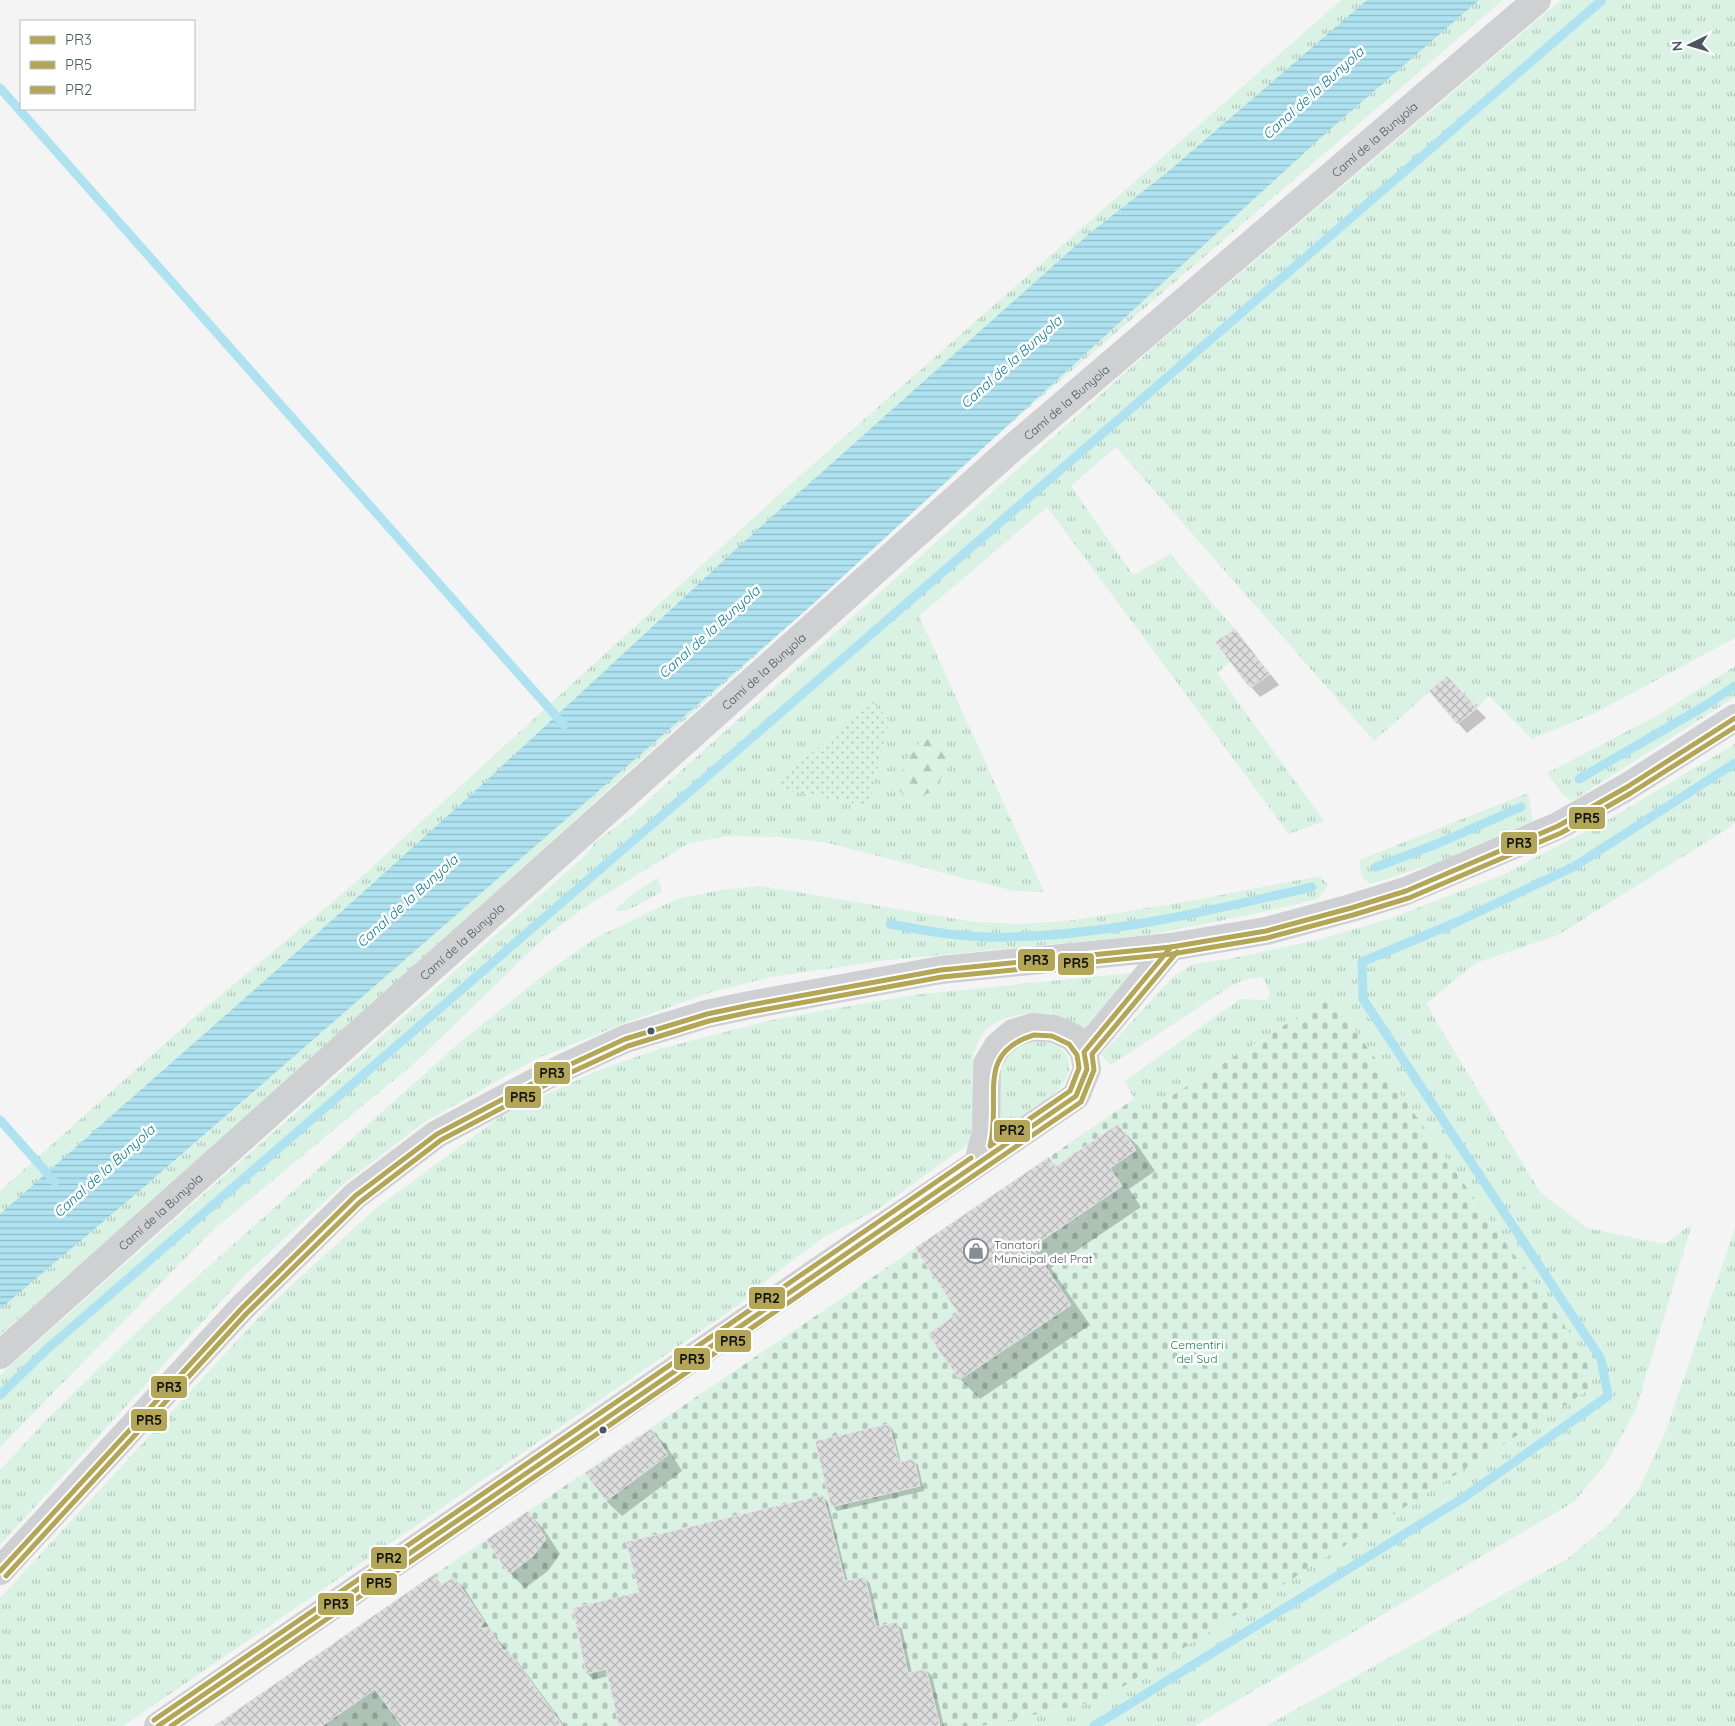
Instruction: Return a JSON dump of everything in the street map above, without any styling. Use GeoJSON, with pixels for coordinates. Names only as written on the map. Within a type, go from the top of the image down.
{"type":"FeatureCollection","features":[{"type":"Feature","properties":{"kind":"street","name":"Camí de la Bunyola"},"geometry":{"type":"LineString","coordinates":[[0,1355],[1010,450],[1537,0]]}},
{"type":"Feature","properties":{"kind":"street"},"geometry":{"type":"LineString","coordinates":[[0,1571],[240,1309],[355,1196],[437,1134],[556,1071],[625,1039],[707,1014],[942,970],[1171,947],[1266,931],[1351,908],[1406,891],[1558,826],[1627,787],[1735,718]]}},
{"type":"Feature","properties":{"kind":"street"},"geometry":{"type":"LineString","coordinates":[[1084,1052],[1171,947]]}},
{"type":"Feature","properties":{"kind":"street"},"geometry":{"type":"LineString","coordinates":[[158,1726],[1076,1096],[1087,1069],[1084,1052],[1074,1038],[1054,1030],[1033,1027],[1012,1033],[998,1046],[987,1064],[986,1131],[978,1163]]}},
{"type":"Feature","properties":{"kind":"green space"},"geometry":{"type":"Polygon","coordinates":[[[1341,0],[1398,0],[0,1239],[0,1191],[199,1013],[349,888],[785,489],[1341,0]]]}},
{"type":"Feature","properties":{"kind":"green space"},"geometry":{"type":"Polygon","coordinates":[[[1460,0],[1503,0],[1019,416],[289,1080],[0,1335],[0,1296],[1460,0]]]}},
{"type":"Feature","properties":{"kind":"green space"},"geometry":{"type":"Polygon","coordinates":[[[1561,0],[1735,0],[1735,638],[1597,712],[1532,739],[1489,696],[1477,708],[1447,676],[1374,741],[1116,447],[1071,486],[1133,575],[1170,554],[1235,629],[1216,642],[1230,662],[1217,673],[1324,821],[1289,834],[1047,507],[919,616],[1044,892],[1014,891],[828,843],[782,837],[728,836],[689,843],[587,906],[545,937],[418,1060],[213,1230],[0,1447],[0,1375],[587,854],[596,841],[632,815],[1156,345],[1561,0]]]}},
{"type":"Feature","properties":{"kind":"green space"},"geometry":{"type":"Polygon","coordinates":[[[1735,666],[1735,697],[1572,801],[1563,795],[1547,773],[1660,714],[1735,666]]]}},
{"type":"Feature","properties":{"kind":"green space"},"geometry":{"type":"Polygon","coordinates":[[[873,702],[889,720],[869,806],[788,791],[778,781],[873,702]]]}},
{"type":"Feature","properties":{"kind":"green space"},"geometry":{"type":"Polygon","coordinates":[[[923,739],[945,741],[949,766],[932,792],[908,801],[896,786],[908,758],[923,739]]]}},
{"type":"Feature","properties":{"kind":"green space"},"geometry":{"type":"Polygon","coordinates":[[[1735,744],[1735,822],[1727,829],[1558,935],[1476,963],[1427,1003],[1436,1021],[1540,1192],[1587,1228],[1664,1244],[1692,1224],[1636,1409],[1608,1461],[1574,1502],[1194,1726],[981,1726],[1102,1700],[1331,996],[1145,1113],[1134,1099],[1125,1081],[1240,999],[1267,1000],[1270,993],[1263,977],[1251,978],[1234,984],[1111,1065],[1101,1055],[1174,976],[1193,964],[1229,959],[1317,940],[1389,919],[1502,875],[1606,821],[1735,744]]]}},
{"type":"Feature","properties":{"kind":"green space"},"geometry":{"type":"Polygon","coordinates":[[[1528,793],[1533,821],[1436,863],[1370,884],[1362,877],[1359,860],[1528,793]]]}},
{"type":"Feature","properties":{"kind":"green space"},"geometry":{"type":"Polygon","coordinates":[[[1320,876],[1328,885],[1318,899],[1148,935],[888,960],[770,977],[712,992],[630,1021],[536,1059],[423,1123],[345,1183],[245,1275],[0,1545],[0,1470],[51,1415],[151,1318],[458,1044],[550,970],[597,937],[677,899],[720,890],[760,886],[974,922],[1022,924],[1068,921],[1190,901],[1320,876]]]}},
{"type":"Feature","properties":{"kind":"green space"},"geometry":{"type":"Polygon","coordinates":[[[658,878],[662,892],[626,911],[614,911],[634,893],[658,878]]]}},
{"type":"Feature","properties":{"kind":"green space"},"geometry":{"type":"Polygon","coordinates":[[[1132,973],[1085,1030],[1068,1020],[1045,1013],[1017,1015],[996,1023],[982,1034],[975,1049],[972,1066],[973,1124],[970,1143],[878,1209],[824,1237],[776,1273],[740,1304],[123,1726],[0,1726],[0,1598],[271,1304],[375,1209],[504,1114],[599,1070],[659,1049],[776,1019],[912,995],[1132,973]]]}},
{"type":"Feature","properties":{"kind":"green space","name":"Cementiri del Sud"},"geometry":{"type":"Polygon","coordinates":[[[1331,996],[1590,1362],[1590,1389],[1102,1700],[981,1726],[214,1726],[1134,1099],[1146,1112],[1331,996]]]}},
{"type":"Feature","properties":{"kind":"green space"},"geometry":{"type":"Polygon","coordinates":[[[1037,1040],[1053,1044],[1062,1049],[1068,1058],[1068,1074],[1063,1084],[1043,1104],[997,1134],[997,1090],[999,1075],[1004,1062],[1011,1051],[1022,1044],[1037,1040]]]}},
{"type":"Feature","properties":{"kind":"green space"},"geometry":{"type":"Polygon","coordinates":[[[1735,1228],[1735,1726],[1266,1726],[1567,1559],[1612,1522],[1639,1489],[1665,1433],[1735,1228]]]}},
{"type":"Feature","properties":{"kind":"water","name":"Canal de la Bunyola"},"geometry":{"type":"Polygon","coordinates":[[[1367,0],[1479,0],[1327,132],[813,604],[144,1187],[0,1309],[0,1214],[270,976],[473,793],[747,539],[1090,233],[1170,170],[1367,0]]]}},
{"type":"Feature","properties":{"kind":"building"},"geometry":{"type":"Polygon","coordinates":[[[1235,629],[1270,674],[1250,688],[1215,642],[1235,629]]]}},
{"type":"Feature","properties":{"kind":"building"},"geometry":{"type":"Polygon","coordinates":[[[1447,676],[1477,708],[1457,724],[1429,691],[1447,676]]]}},
{"type":"Feature","properties":{"kind":"building","name":"Tanatori Municipal del Prat"},"geometry":{"type":"Polygon","coordinates":[[[1118,1124],[1136,1150],[1110,1168],[1122,1186],[1032,1247],[1071,1305],[959,1380],[928,1334],[958,1313],[915,1248],[1049,1157],[1055,1167],[1118,1124]]]}},
{"type":"Feature","properties":{"kind":"building"},"geometry":{"type":"Polygon","coordinates":[[[889,1424],[899,1462],[914,1459],[920,1486],[831,1507],[815,1441],[889,1424]]]}},
{"type":"Feature","properties":{"kind":"building"},"geometry":{"type":"Polygon","coordinates":[[[651,1429],[668,1455],[606,1501],[585,1473],[651,1429]]]}},
{"type":"Feature","properties":{"kind":"building"},"geometry":{"type":"Polygon","coordinates":[[[823,1495],[845,1581],[865,1577],[876,1627],[897,1622],[908,1673],[926,1669],[940,1726],[619,1726],[606,1669],[586,1674],[573,1608],[639,1592],[626,1542],[823,1495]]]}},
{"type":"Feature","properties":{"kind":"building"},"geometry":{"type":"Polygon","coordinates":[[[528,1511],[546,1539],[533,1556],[509,1574],[486,1540],[528,1511]]]}},
{"type":"Feature","properties":{"kind":"building"},"geometry":{"type":"Polygon","coordinates":[[[434,1574],[442,1585],[454,1577],[484,1622],[479,1629],[488,1627],[504,1651],[507,1649],[563,1726],[402,1726],[375,1689],[322,1726],[214,1726],[434,1574]]]}},
{"type":"Feature","properties":{"kind":"waterway"},"geometry":{"type":"LineString","coordinates":[[0,1395],[46,1350],[1602,0]]}},
{"type":"Feature","properties":{"kind":"waterway"},"geometry":{"type":"LineString","coordinates":[[0,88],[564,725]]}},
{"type":"Feature","properties":{"kind":"waterway"},"geometry":{"type":"LineString","coordinates":[[1579,779],[1703,707],[1735,686]]}},
{"type":"Feature","properties":{"kind":"waterway"},"geometry":{"type":"LineString","coordinates":[[1094,1726],[1463,1498],[1608,1396],[1601,1359],[1363,999],[1362,962],[1457,922],[1575,866],[1735,763]]}},
{"type":"Feature","properties":{"kind":"waterway"},"geometry":{"type":"LineString","coordinates":[[1376,867],[1437,844],[1521,807]]}},
{"type":"Feature","properties":{"kind":"waterway"},"geometry":{"type":"LineString","coordinates":[[890,924],[966,936],[1012,937],[1050,935],[1163,920],[1312,887]]}},
{"type":"Feature","properties":{"kind":"waterway"},"geometry":{"type":"LineString","coordinates":[[0,1120],[55,1182]]}},
{"type":"Feature","properties":{"kind":"transit line","name":"PR3"},"geometry":{"type":"LineString","coordinates":[[0,1571],[241,1309],[355,1196],[437,1134],[556,1071],[625,1039],[707,1014],[750,1005],[941,970],[1171,947],[1266,931],[1351,908],[1406,891],[1558,826],[1627,787],[1735,718]]}},
{"type":"Feature","properties":{"kind":"transit line","name":"PR5"},"geometry":{"type":"LineString","coordinates":[[6,1576],[246,1314],[360,1202],[441,1140],[559,1078],[628,1046],[709,1021],[751,1012],[942,977],[1172,954],[1267,938],[1353,915],[1409,898],[1561,833],[1631,793],[1735,727]]}},
{"type":"Feature","properties":{"kind":"transit line","name":"PR3"},"geometry":{"type":"LineString","coordinates":[[158,1726],[1076,1096],[1087,1069],[1084,1052],[1171,947]]}},
{"type":"Feature","properties":{"kind":"transit line","name":"PR5"},"geometry":{"type":"LineString","coordinates":[[171,1726],[1081,1102],[1094,1070],[1092,1054],[1177,952]]}},
{"type":"Feature","properties":{"kind":"transit line","name":"PR2"},"geometry":{"type":"LineString","coordinates":[[1034,1035],[1052,1036],[1069,1044],[1077,1055],[1079,1068],[1070,1091],[990,1146],[993,1128],[994,1080],[997,1066],[1004,1053],[1015,1043],[1034,1035]]}},
{"type":"Feature","properties":{"kind":"transit line","name":"PR2"},"geometry":{"type":"LineString","coordinates":[[154,1720],[971,1158]]}},
{"type":"Feature","properties":{"kind":"place","name":"Tanatori Municipal del Prat"},"geometry":{"type":"Point","coordinates":[976,1251]}}]}
